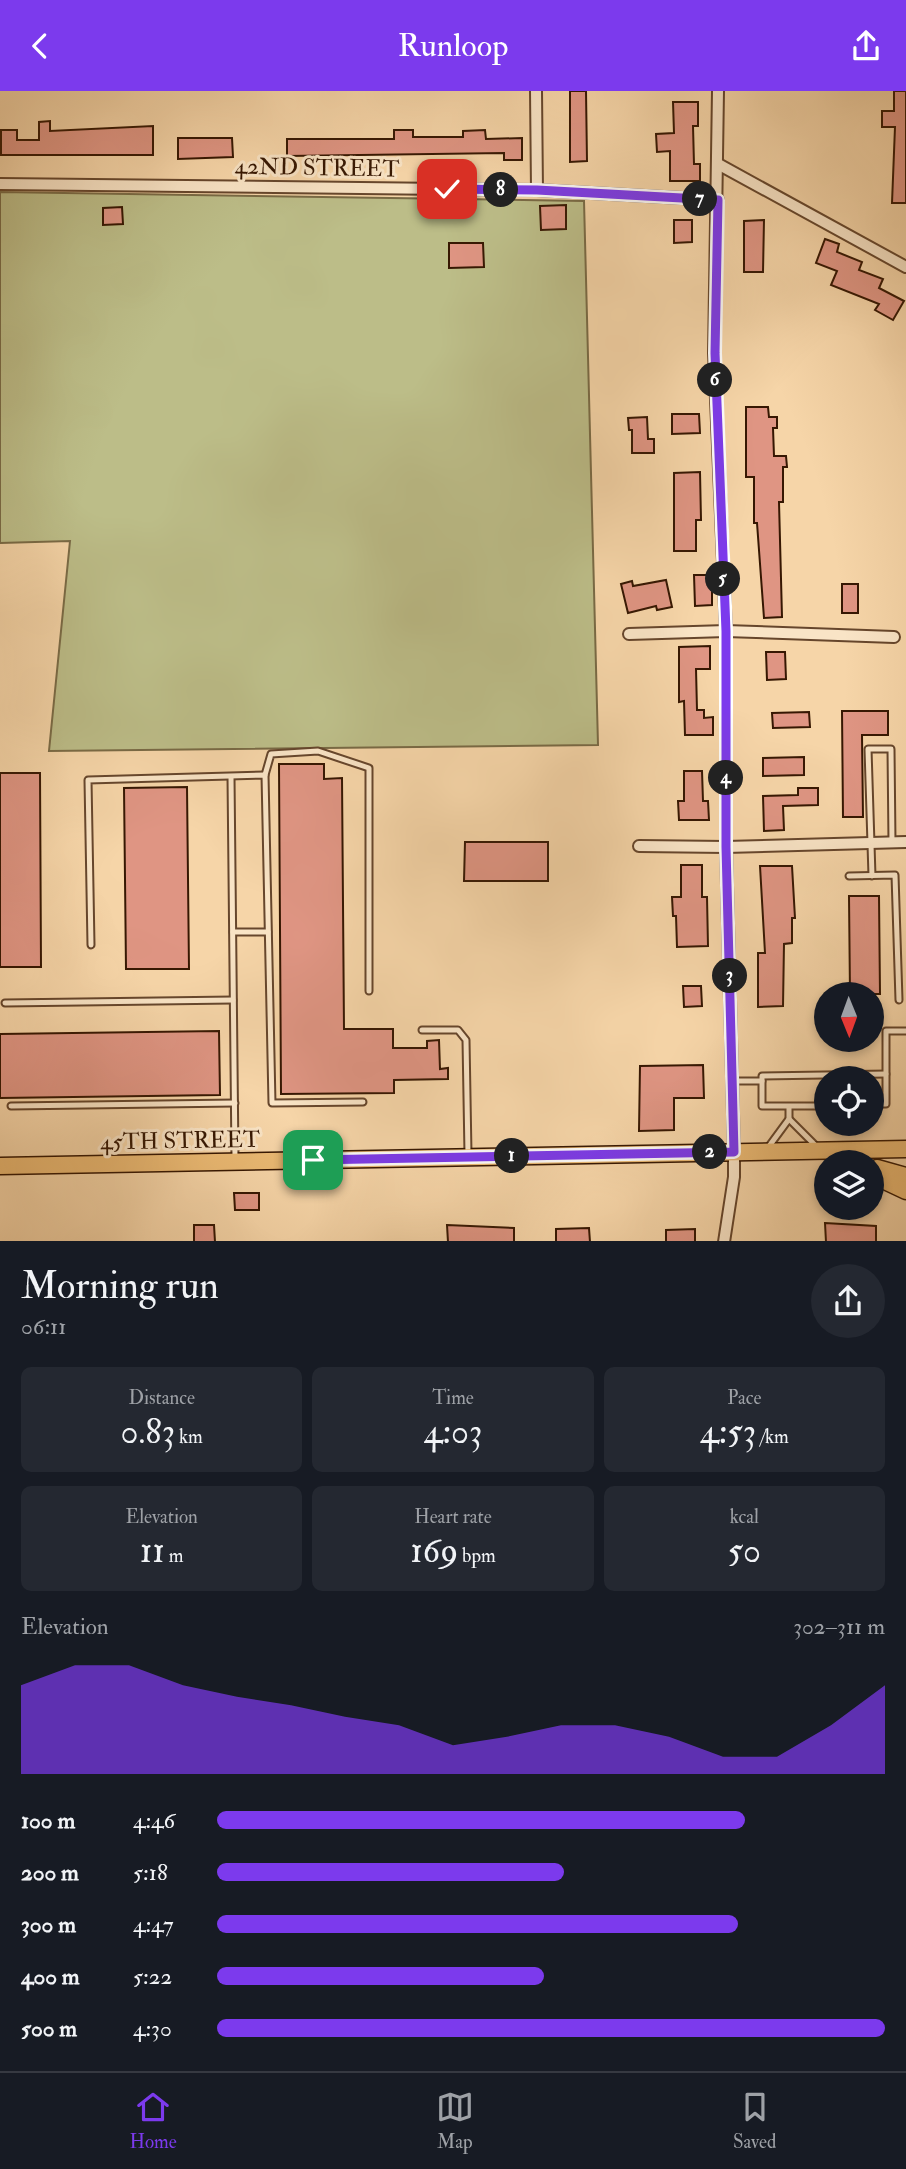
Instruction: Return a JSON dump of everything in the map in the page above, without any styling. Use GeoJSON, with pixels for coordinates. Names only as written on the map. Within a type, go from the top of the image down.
{"type":"FeatureCollection","features":[{"type":"Feature","properties":{"kind":"main road","name":"45TH STREET"},"geometry":{"type":"LineString","coordinates":[[879,1150],[906,1149]]}},
{"type":"Feature","properties":{"kind":"main road","name":"45TH STREET"},"geometry":{"type":"LineString","coordinates":[[0,1166],[814,1152]]}},
{"type":"Feature","properties":{"kind":"main road"},"geometry":{"type":"LineString","coordinates":[[884,1170],[906,1176]]}},
{"type":"Feature","properties":{"kind":"main road"},"geometry":{"type":"LineString","coordinates":[[884,1181],[906,1191]]}},
{"type":"Feature","properties":{"kind":"street"},"geometry":{"type":"LineString","coordinates":[[536,91],[537,190]]}},
{"type":"Feature","properties":{"kind":"street"},"geometry":{"type":"LineString","coordinates":[[718,91],[715,353],[726,631],[726,847],[734,1152],[734,1177],[724,1241]]}},
{"type":"Feature","properties":{"kind":"street"},"geometry":{"type":"LineString","coordinates":[[718,164],[906,267]]}},
{"type":"Feature","properties":{"kind":"street","name":"42ND STREET"},"geometry":{"type":"LineString","coordinates":[[0,184],[537,190],[718,200]]}},
{"type":"Feature","properties":{"kind":"street"},"geometry":{"type":"LineString","coordinates":[[629,634],[726,631],[894,637]]}},
{"type":"Feature","properties":{"kind":"street"},"geometry":{"type":"LineString","coordinates":[[639,846],[726,847],[906,842]]}},
{"type":"Feature","properties":{"kind":"lane"},"geometry":{"type":"LineString","coordinates":[[872,876],[868,749],[891,749],[892,842]]}},
{"type":"Feature","properties":{"kind":"lane"},"geometry":{"type":"LineString","coordinates":[[363,1102],[272,1103],[265,775],[271,754],[318,751],[369,768],[369,992]]}},
{"type":"Feature","properties":{"kind":"lane"},"geometry":{"type":"LineString","coordinates":[[91,945],[88,781],[265,775]]}},
{"type":"Feature","properties":{"kind":"lane"},"geometry":{"type":"LineString","coordinates":[[232,777],[235,1161]]}},
{"type":"Feature","properties":{"kind":"lane"},"geometry":{"type":"LineString","coordinates":[[849,876],[895,875],[899,1000]]}},
{"type":"Feature","properties":{"kind":"lane"},"geometry":{"type":"LineString","coordinates":[[233,932],[268,932]]}},
{"type":"Feature","properties":{"kind":"lane"},"geometry":{"type":"LineString","coordinates":[[5,1003],[233,1000]]}},
{"type":"Feature","properties":{"kind":"lane"},"geometry":{"type":"LineString","coordinates":[[422,1030],[458,1030],[466,1040],[468,1157]]}},
{"type":"Feature","properties":{"kind":"lane"},"geometry":{"type":"LineString","coordinates":[[884,1104],[886,1031],[906,1031]]}},
{"type":"Feature","properties":{"kind":"lane"},"geometry":{"type":"LineString","coordinates":[[814,1075],[762,1076],[762,1106],[814,1106]]}},
{"type":"Feature","properties":{"kind":"lane"},"geometry":{"type":"LineString","coordinates":[[780,1076],[780,1084]]}},
{"type":"Feature","properties":{"kind":"lane"},"geometry":{"type":"LineString","coordinates":[[800,1076],[800,1084]]}},
{"type":"Feature","properties":{"kind":"lane"},"geometry":{"type":"LineString","coordinates":[[732,1081],[762,1081]]}},
{"type":"Feature","properties":{"kind":"lane"},"geometry":{"type":"LineString","coordinates":[[800,1097],[800,1106]]}},
{"type":"Feature","properties":{"kind":"lane"},"geometry":{"type":"LineString","coordinates":[[781,1098],[781,1107]]}},
{"type":"Feature","properties":{"kind":"lane"},"geometry":{"type":"LineString","coordinates":[[11,1107],[234,1103]]}},
{"type":"Feature","properties":{"kind":"lane"},"geometry":{"type":"LineString","coordinates":[[764,1153],[789,1119],[789,1107]]}},
{"type":"Feature","properties":{"kind":"lane"},"geometry":{"type":"LineString","coordinates":[[789,1119],[814,1145],[823,1150]]}},
{"type":"Feature","properties":{"kind":"green space"},"geometry":{"type":"Polygon","coordinates":[[[0,192],[584,201],[598,745],[49,751],[70,541],[0,543],[0,192]]]}},
{"type":"Feature","properties":{"kind":"building"},"geometry":{"type":"Polygon","coordinates":[[[570,91],[586,91],[587,161],[570,162],[570,91]]]}},
{"type":"Feature","properties":{"kind":"building"},"geometry":{"type":"Polygon","coordinates":[[[894,91],[906,91],[906,203],[892,203],[895,127],[882,127],[882,111],[894,111],[894,91]]]}},
{"type":"Feature","properties":{"kind":"building"},"geometry":{"type":"Polygon","coordinates":[[[673,102],[698,102],[698,126],[693,126],[694,164],[700,164],[700,181],[670,181],[670,151],[657,152],[656,134],[674,133],[673,102]]]}},
{"type":"Feature","properties":{"kind":"building"},"geometry":{"type":"Polygon","coordinates":[[[50,121],[50,131],[153,126],[153,155],[1,155],[1,130],[17,130],[17,140],[39,140],[39,122],[50,121]]]}},
{"type":"Feature","properties":{"kind":"building"},"geometry":{"type":"Polygon","coordinates":[[[394,130],[413,130],[413,137],[463,137],[463,131],[485,130],[486,139],[522,138],[522,160],[504,160],[504,153],[287,156],[287,139],[394,139],[394,130]]]}},
{"type":"Feature","properties":{"kind":"building"},"geometry":{"type":"Polygon","coordinates":[[[178,138],[232,138],[233,157],[178,159],[178,138]]]}},
{"type":"Feature","properties":{"kind":"building"},"geometry":{"type":"Polygon","coordinates":[[[566,205],[566,229],[541,230],[540,206],[566,205]]]}},
{"type":"Feature","properties":{"kind":"building"},"geometry":{"type":"Polygon","coordinates":[[[122,207],[123,224],[103,225],[103,208],[122,207]]]}},
{"type":"Feature","properties":{"kind":"building"},"geometry":{"type":"Polygon","coordinates":[[[674,220],[692,220],[692,242],[674,243],[674,220]]]}},
{"type":"Feature","properties":{"kind":"building"},"geometry":{"type":"Polygon","coordinates":[[[764,220],[763,272],[744,272],[744,221],[764,220]]]}},
{"type":"Feature","properties":{"kind":"building"},"geometry":{"type":"Polygon","coordinates":[[[825,239],[839,244],[837,252],[862,262],[859,270],[883,279],[879,288],[904,301],[893,320],[875,310],[879,304],[831,285],[837,271],[816,263],[825,239]]]}},
{"type":"Feature","properties":{"kind":"building"},"geometry":{"type":"Polygon","coordinates":[[[449,243],[483,243],[484,267],[449,268],[449,243]]]}},
{"type":"Feature","properties":{"kind":"building"},"geometry":{"type":"Polygon","coordinates":[[[746,407],[768,407],[769,417],[777,417],[777,428],[773,428],[774,456],[786,456],[787,467],[783,467],[783,502],[779,502],[782,617],[764,618],[757,523],[754,523],[754,477],[746,477],[746,407]]]}},
{"type":"Feature","properties":{"kind":"building"},"geometry":{"type":"Polygon","coordinates":[[[672,414],[699,414],[700,433],[672,434],[672,414]]]}},
{"type":"Feature","properties":{"kind":"building"},"geometry":{"type":"Polygon","coordinates":[[[647,417],[648,439],[654,439],[654,453],[632,453],[632,430],[629,430],[628,418],[647,417]]]}},
{"type":"Feature","properties":{"kind":"building"},"geometry":{"type":"Polygon","coordinates":[[[700,472],[701,520],[696,520],[696,551],[674,551],[674,473],[700,472]]]}},
{"type":"Feature","properties":{"kind":"building"},"geometry":{"type":"Polygon","coordinates":[[[694,575],[712,575],[712,605],[695,606],[694,575]]]}},
{"type":"Feature","properties":{"kind":"building"},"geometry":{"type":"Polygon","coordinates":[[[666,580],[672,607],[657,610],[656,606],[628,613],[621,584],[632,581],[633,586],[666,580]]]}},
{"type":"Feature","properties":{"kind":"building"},"geometry":{"type":"Polygon","coordinates":[[[842,584],[858,584],[858,613],[842,613],[842,584]]]}},
{"type":"Feature","properties":{"kind":"building"},"geometry":{"type":"Polygon","coordinates":[[[710,646],[710,669],[696,669],[697,710],[704,710],[704,718],[713,717],[713,735],[685,735],[684,701],[679,702],[679,647],[710,646]]]}},
{"type":"Feature","properties":{"kind":"building"},"geometry":{"type":"Polygon","coordinates":[[[766,652],[785,652],[786,679],[767,680],[766,652]]]}},
{"type":"Feature","properties":{"kind":"building"},"geometry":{"type":"Polygon","coordinates":[[[842,711],[888,711],[888,735],[862,735],[863,817],[843,817],[842,711]]]}},
{"type":"Feature","properties":{"kind":"building"},"geometry":{"type":"Polygon","coordinates":[[[809,712],[810,727],[773,728],[772,713],[809,712]]]}},
{"type":"Feature","properties":{"kind":"building"},"geometry":{"type":"Polygon","coordinates":[[[804,757],[804,775],[763,776],[763,758],[804,757]]]}},
{"type":"Feature","properties":{"kind":"building"},"geometry":{"type":"Polygon","coordinates":[[[279,764],[324,764],[324,779],[342,778],[344,1029],[393,1029],[393,1048],[427,1048],[427,1041],[439,1040],[440,1069],[448,1068],[448,1079],[394,1080],[394,1093],[281,1094],[279,764]]]}},
{"type":"Feature","properties":{"kind":"building"},"geometry":{"type":"Polygon","coordinates":[[[684,771],[702,771],[703,801],[708,801],[709,820],[679,820],[678,801],[684,801],[684,771]]]}},
{"type":"Feature","properties":{"kind":"building"},"geometry":{"type":"Polygon","coordinates":[[[0,773],[40,773],[41,967],[0,967],[0,773]]]}},
{"type":"Feature","properties":{"kind":"building"},"geometry":{"type":"Polygon","coordinates":[[[187,787],[189,969],[126,969],[124,788],[187,787]]]}},
{"type":"Feature","properties":{"kind":"building"},"geometry":{"type":"Polygon","coordinates":[[[798,788],[818,788],[818,805],[783,806],[784,830],[764,831],[763,796],[798,795],[798,788]]]}},
{"type":"Feature","properties":{"kind":"building"},"geometry":{"type":"Polygon","coordinates":[[[465,842],[548,842],[548,881],[464,881],[465,842]]]}},
{"type":"Feature","properties":{"kind":"building"},"geometry":{"type":"Polygon","coordinates":[[[681,865],[702,865],[702,897],[707,897],[708,946],[677,947],[672,897],[681,897],[681,865]]]}},
{"type":"Feature","properties":{"kind":"building"},"geometry":{"type":"Polygon","coordinates":[[[760,866],[792,866],[795,918],[792,918],[792,943],[784,944],[783,1006],[758,1007],[758,953],[765,953],[760,866]]]}},
{"type":"Feature","properties":{"kind":"building"},"geometry":{"type":"Polygon","coordinates":[[[849,896],[879,896],[880,982],[850,982],[849,896]]]}},
{"type":"Feature","properties":{"kind":"building"},"geometry":{"type":"Polygon","coordinates":[[[683,986],[701,986],[702,1006],[684,1007],[683,986]]]}},
{"type":"Feature","properties":{"kind":"building"},"geometry":{"type":"Polygon","coordinates":[[[219,1031],[220,1095],[0,1098],[0,1034],[219,1031]]]}},
{"type":"Feature","properties":{"kind":"building"},"geometry":{"type":"Polygon","coordinates":[[[703,1065],[704,1098],[674,1098],[674,1130],[639,1131],[640,1066],[703,1065]]]}},
{"type":"Feature","properties":{"kind":"building"},"geometry":{"type":"Polygon","coordinates":[[[234,1193],[259,1193],[259,1210],[235,1210],[234,1193]]]}},
{"type":"Feature","properties":{"kind":"building"},"geometry":{"type":"Polygon","coordinates":[[[825,1223],[876,1226],[876,1241],[826,1241],[825,1223]]]}},
{"type":"Feature","properties":{"kind":"building"},"geometry":{"type":"Polygon","coordinates":[[[194,1225],[214,1225],[215,1241],[194,1241],[194,1225]]]}},
{"type":"Feature","properties":{"kind":"building"},"geometry":{"type":"Polygon","coordinates":[[[447,1225],[514,1228],[514,1241],[448,1241],[447,1225]]]}},
{"type":"Feature","properties":{"kind":"building"},"geometry":{"type":"Polygon","coordinates":[[[589,1228],[590,1241],[556,1241],[556,1229],[589,1228]]]}},
{"type":"Feature","properties":{"kind":"building"},"geometry":{"type":"Polygon","coordinates":[[[695,1229],[695,1241],[666,1241],[666,1230],[695,1229]]]}},
{"type":"Feature","properties":{"kind":"route"},"geometry":{"type":"LineString","coordinates":[[313,1160],[734,1152],[726,847],[726,631],[719,512],[715,353],[718,200],[537,190],[447,189]]}}]}
